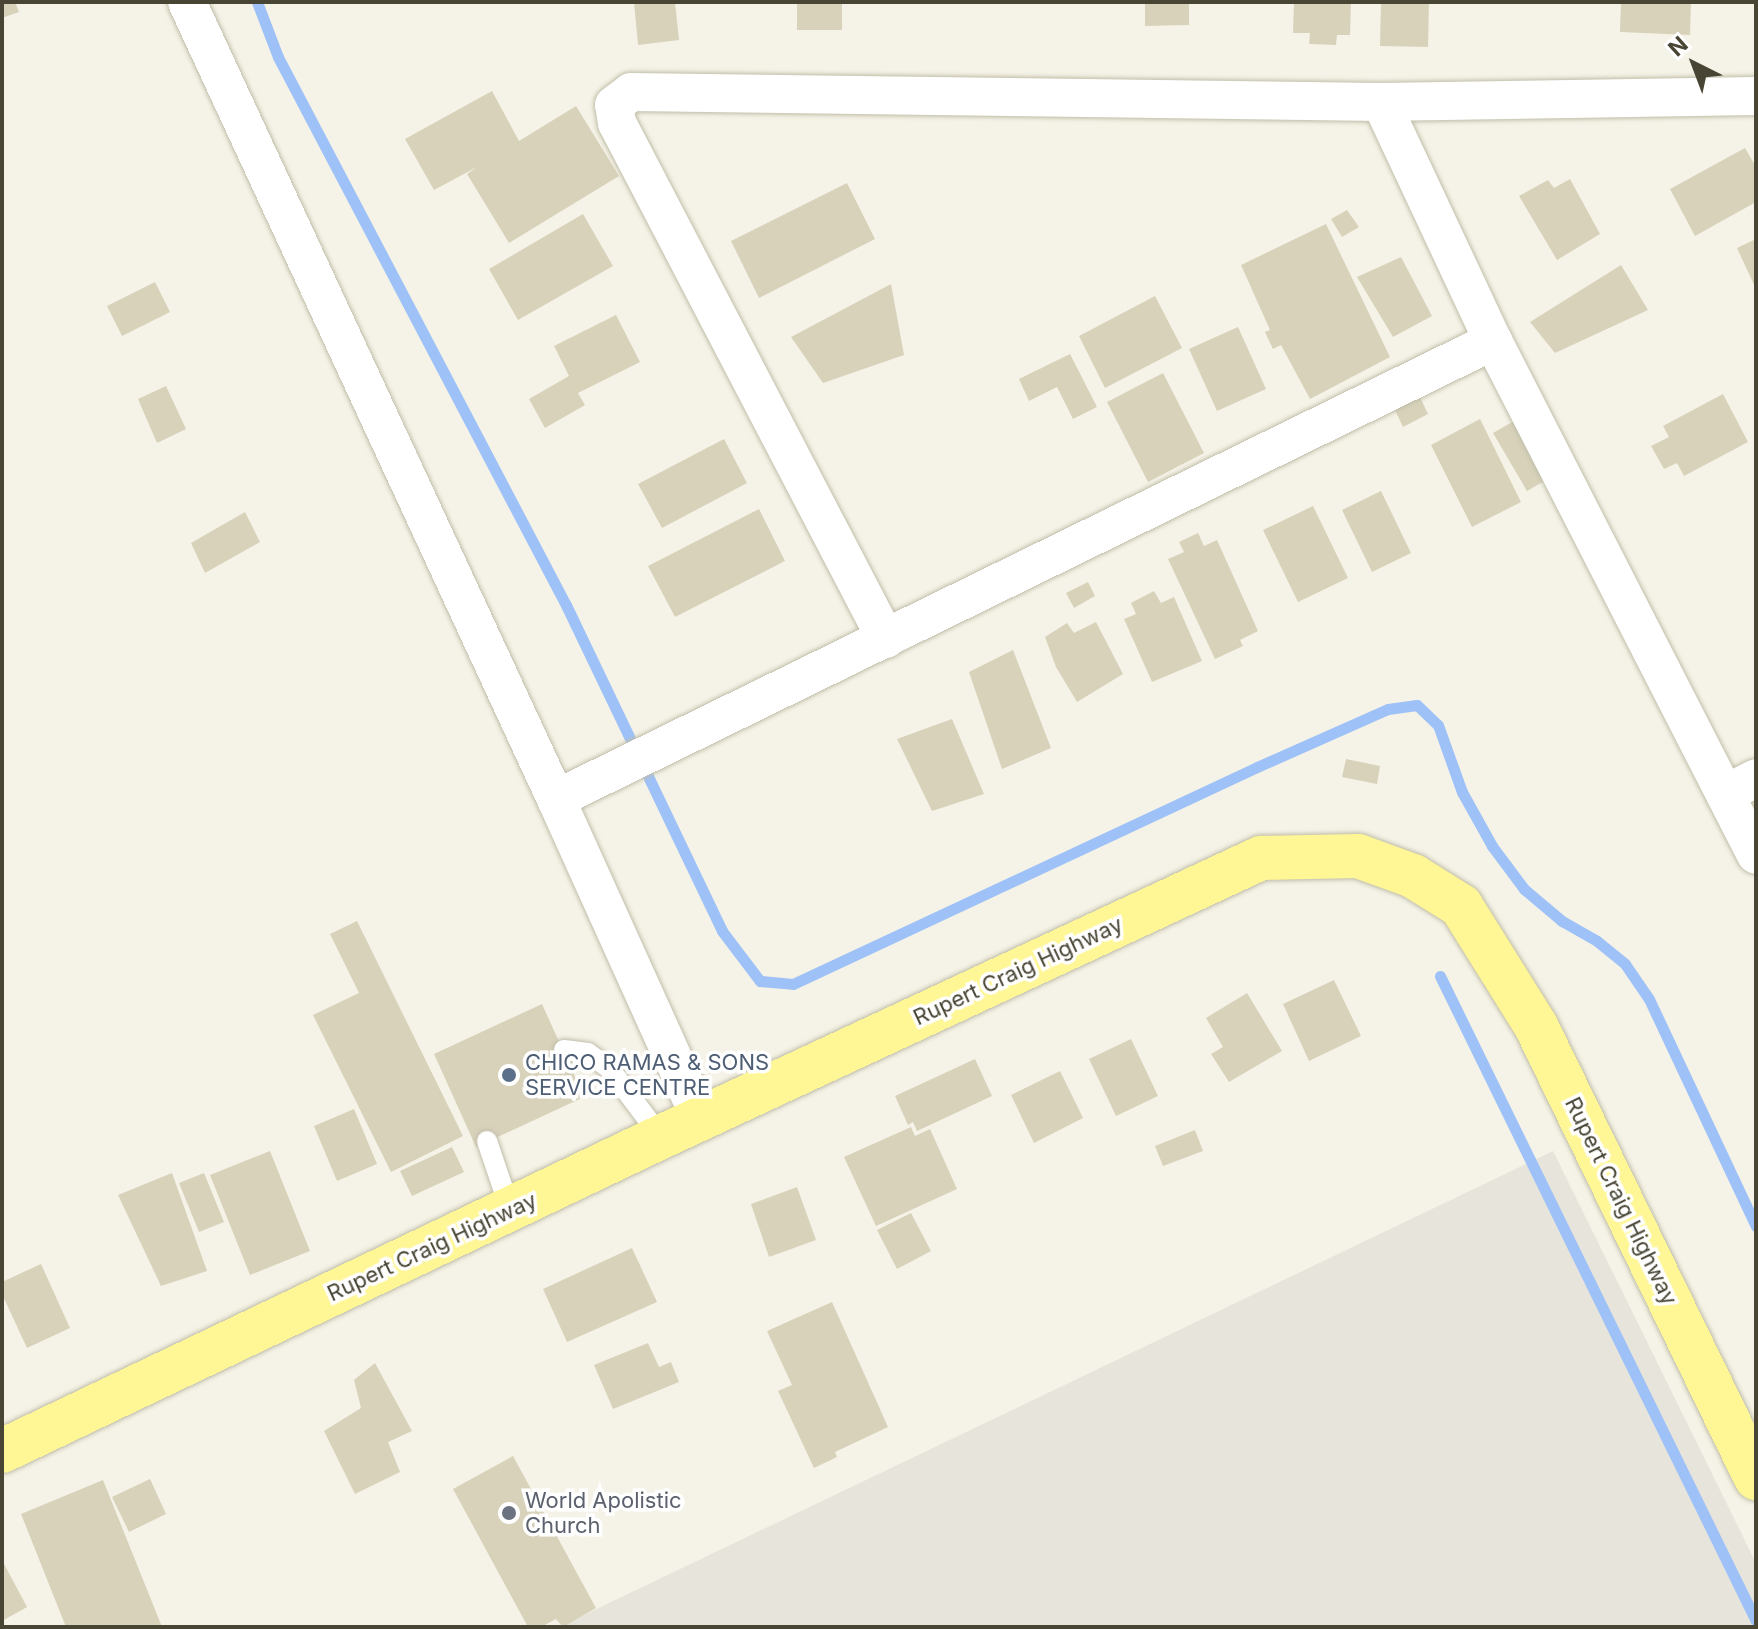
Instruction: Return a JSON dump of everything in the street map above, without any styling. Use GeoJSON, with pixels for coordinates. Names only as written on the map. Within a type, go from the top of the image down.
{"type":"FeatureCollection","features":[{"type":"Feature","properties":{"kind":"main road","name":"Rupert Craig Highway"},"geometry":{"type":"LineString","coordinates":[[2,1451],[661,1137],[1261,858],[1358,856],[1413,876],[1461,906],[1536,1026],[1756,1478]]}},
{"type":"Feature","properties":{"kind":"street"},"geometry":{"type":"LineString","coordinates":[[187,2],[701,1120]]}},
{"type":"Feature","properties":{"kind":"street"},"geometry":{"type":"LineString","coordinates":[[886,639],[617,123],[614,105],[631,92],[1381,102],[1756,96]]}},
{"type":"Feature","properties":{"kind":"street"},"geometry":{"type":"LineString","coordinates":[[1381,102],[1493,341],[1740,786],[1756,855]]}},
{"type":"Feature","properties":{"kind":"street"},"geometry":{"type":"LineString","coordinates":[[556,799],[1493,341]]}},
{"type":"Feature","properties":{"kind":"lane"},"geometry":{"type":"LineString","coordinates":[[564,1050],[588,1053],[609,1068],[661,1137]]}},
{"type":"Feature","properties":{"kind":"lane"},"geometry":{"type":"LineString","coordinates":[[487,1141],[510,1209]]}},
{"type":"Feature","properties":{"kind":"shaded area"},"geometry":{"type":"Polygon","coordinates":[[[1553,1151],[1756,1563],[1756,1627],[559,1627],[1553,1151]]]}},
{"type":"Feature","properties":{"kind":"building"},"geometry":{"type":"Polygon","coordinates":[[[2,2],[15,2],[19,12],[2,18],[2,2]]]}},
{"type":"Feature","properties":{"kind":"building"},"geometry":{"type":"Polygon","coordinates":[[[634,2],[675,2],[679,40],[638,45],[634,2]]]}},
{"type":"Feature","properties":{"kind":"building"},"geometry":{"type":"Polygon","coordinates":[[[797,2],[842,2],[842,30],[797,30],[797,2]]]}},
{"type":"Feature","properties":{"kind":"building"},"geometry":{"type":"Polygon","coordinates":[[[1145,2],[1189,2],[1189,25],[1145,26],[1145,2]]]}},
{"type":"Feature","properties":{"kind":"building"},"geometry":{"type":"Polygon","coordinates":[[[1294,2],[1351,2],[1350,35],[1337,35],[1336,45],[1309,44],[1310,33],[1293,33],[1294,2]]]}},
{"type":"Feature","properties":{"kind":"building"},"geometry":{"type":"Polygon","coordinates":[[[1381,2],[1429,2],[1428,47],[1380,46],[1381,2]]]}},
{"type":"Feature","properties":{"kind":"building"},"geometry":{"type":"Polygon","coordinates":[[[1621,2],[1691,2],[1690,35],[1620,32],[1621,2]]]}},
{"type":"Feature","properties":{"kind":"building"},"geometry":{"type":"Polygon","coordinates":[[[492,91],[519,141],[576,106],[619,176],[509,243],[467,174],[477,167],[434,190],[405,139],[492,91]]]}},
{"type":"Feature","properties":{"kind":"building"},"geometry":{"type":"Polygon","coordinates":[[[1745,148],[1756,167],[1756,202],[1695,236],[1670,189],[1745,148]]]}},
{"type":"Feature","properties":{"kind":"building"},"geometry":{"type":"Polygon","coordinates":[[[1570,179],[1600,234],[1557,260],[1519,196],[1548,180],[1554,188],[1570,179]]]}},
{"type":"Feature","properties":{"kind":"building"},"geometry":{"type":"Polygon","coordinates":[[[847,183],[875,239],[759,298],[731,241],[847,183]]]}},
{"type":"Feature","properties":{"kind":"building"},"geometry":{"type":"Polygon","coordinates":[[[1347,210],[1359,227],[1342,237],[1331,219],[1347,210]]]}},
{"type":"Feature","properties":{"kind":"building"},"geometry":{"type":"Polygon","coordinates":[[[583,214],[613,266],[518,320],[489,269],[583,214]]]}},
{"type":"Feature","properties":{"kind":"building"},"geometry":{"type":"Polygon","coordinates":[[[1326,224],[1390,357],[1310,399],[1281,345],[1273,349],[1265,332],[1270,330],[1241,265],[1326,224]]]}},
{"type":"Feature","properties":{"kind":"building"},"geometry":{"type":"Polygon","coordinates":[[[1756,239],[1756,289],[1737,248],[1756,239]]]}},
{"type":"Feature","properties":{"kind":"building"},"geometry":{"type":"Polygon","coordinates":[[[1401,257],[1432,316],[1393,337],[1357,277],[1401,257]]]}},
{"type":"Feature","properties":{"kind":"building"},"geometry":{"type":"Polygon","coordinates":[[[1621,265],[1648,310],[1555,353],[1530,322],[1621,265]]]}},
{"type":"Feature","properties":{"kind":"building"},"geometry":{"type":"Polygon","coordinates":[[[155,282],[170,312],[122,336],[107,306],[155,282]]]}},
{"type":"Feature","properties":{"kind":"building"},"geometry":{"type":"Polygon","coordinates":[[[891,284],[904,355],[823,383],[791,337],[891,284]]]}},
{"type":"Feature","properties":{"kind":"building"},"geometry":{"type":"Polygon","coordinates":[[[1155,296],[1182,348],[1105,388],[1079,336],[1155,296]]]}},
{"type":"Feature","properties":{"kind":"building"},"geometry":{"type":"Polygon","coordinates":[[[616,315],[640,362],[578,393],[585,405],[545,428],[529,399],[569,376],[554,346],[616,315]]]}},
{"type":"Feature","properties":{"kind":"building"},"geometry":{"type":"Polygon","coordinates":[[[1238,327],[1266,389],[1217,411],[1189,349],[1238,327]]]}},
{"type":"Feature","properties":{"kind":"building"},"geometry":{"type":"Polygon","coordinates":[[[1070,354],[1097,407],[1073,419],[1057,387],[1029,401],[1019,379],[1070,354]]]}},
{"type":"Feature","properties":{"kind":"building"},"geometry":{"type":"Polygon","coordinates":[[[1163,373],[1204,453],[1148,482],[1107,402],[1163,373]]]}},
{"type":"Feature","properties":{"kind":"building"},"geometry":{"type":"Polygon","coordinates":[[[166,386],[186,429],[157,443],[138,399],[166,386]]]}},
{"type":"Feature","properties":{"kind":"building"},"geometry":{"type":"Polygon","coordinates":[[[1723,394],[1748,442],[1684,476],[1677,463],[1664,469],[1651,446],[1669,437],[1663,426],[1723,394]]]}},
{"type":"Feature","properties":{"kind":"building"},"geometry":{"type":"Polygon","coordinates":[[[1419,395],[1428,414],[1403,427],[1394,408],[1419,395]]]}},
{"type":"Feature","properties":{"kind":"building"},"geometry":{"type":"Polygon","coordinates":[[[1480,419],[1521,502],[1472,527],[1431,445],[1480,419]]]}},
{"type":"Feature","properties":{"kind":"building"},"geometry":{"type":"Polygon","coordinates":[[[1514,421],[1548,479],[1527,491],[1493,433],[1514,421]]]}},
{"type":"Feature","properties":{"kind":"building"},"geometry":{"type":"Polygon","coordinates":[[[724,439],[747,483],[662,528],[638,484],[724,439]]]}},
{"type":"Feature","properties":{"kind":"building"},"geometry":{"type":"Polygon","coordinates":[[[1381,491],[1411,553],[1372,572],[1342,510],[1381,491]]]}},
{"type":"Feature","properties":{"kind":"building"},"geometry":{"type":"Polygon","coordinates":[[[1313,506],[1348,578],[1298,602],[1263,530],[1313,506]]]}},
{"type":"Feature","properties":{"kind":"building"},"geometry":{"type":"Polygon","coordinates":[[[759,509],[785,561],[675,617],[648,566],[759,509]]]}},
{"type":"Feature","properties":{"kind":"building"},"geometry":{"type":"Polygon","coordinates":[[[245,512],[260,542],[205,573],[191,543],[245,512]]]}},
{"type":"Feature","properties":{"kind":"building"},"geometry":{"type":"Polygon","coordinates":[[[1198,533],[1204,546],[1217,540],[1258,631],[1240,640],[1243,646],[1215,659],[1168,559],[1184,552],[1179,542],[1198,533]]]}},
{"type":"Feature","properties":{"kind":"building"},"geometry":{"type":"Polygon","coordinates":[[[1088,582],[1095,596],[1074,608],[1066,593],[1088,582]]]}},
{"type":"Feature","properties":{"kind":"building"},"geometry":{"type":"Polygon","coordinates":[[[1154,591],[1161,603],[1174,597],[1202,661],[1152,682],[1124,619],[1136,614],[1131,603],[1154,591]]]}},
{"type":"Feature","properties":{"kind":"building"},"geometry":{"type":"Polygon","coordinates":[[[1096,622],[1123,674],[1077,702],[1056,667],[1045,637],[1067,623],[1074,633],[1096,622]]]}},
{"type":"Feature","properties":{"kind":"building"},"geometry":{"type":"Polygon","coordinates":[[[1013,650],[1051,748],[1002,769],[969,672],[1013,650]]]}},
{"type":"Feature","properties":{"kind":"building"},"geometry":{"type":"Polygon","coordinates":[[[952,719],[984,794],[932,811],[897,739],[952,719]]]}},
{"type":"Feature","properties":{"kind":"building"},"geometry":{"type":"Polygon","coordinates":[[[1346,759],[1380,766],[1377,784],[1342,777],[1346,759]]]}},
{"type":"Feature","properties":{"kind":"building"},"geometry":{"type":"Polygon","coordinates":[[[357,921],[463,1136],[391,1172],[313,1015],[359,993],[330,934],[357,921]]]}},
{"type":"Feature","properties":{"kind":"building"},"geometry":{"type":"Polygon","coordinates":[[[1334,980],[1361,1036],[1309,1061],[1283,1004],[1334,980]]]}},
{"type":"Feature","properties":{"kind":"building"},"geometry":{"type":"Polygon","coordinates":[[[1247,993],[1282,1051],[1229,1082],[1211,1054],[1223,1047],[1206,1018],[1247,993]]]}},
{"type":"Feature","properties":{"kind":"building","name":"CHICO RAMAS & SONS SERVICE CENTRE"},"geometry":{"type":"Polygon","coordinates":[[[542,1004],[584,1097],[476,1147],[434,1054],[542,1004]]]}},
{"type":"Feature","properties":{"kind":"building"},"geometry":{"type":"Polygon","coordinates":[[[1131,1039],[1158,1096],[1116,1116],[1089,1059],[1131,1039]]]}},
{"type":"Feature","properties":{"kind":"building"},"geometry":{"type":"Polygon","coordinates":[[[975,1059],[992,1096],[917,1131],[913,1122],[908,1125],[895,1096],[975,1059]]]}},
{"type":"Feature","properties":{"kind":"building"},"geometry":{"type":"Polygon","coordinates":[[[1060,1071],[1083,1118],[1034,1143],[1011,1095],[1060,1071]]]}},
{"type":"Feature","properties":{"kind":"building"},"geometry":{"type":"Polygon","coordinates":[[[354,1109],[377,1164],[337,1181],[314,1126],[354,1109]]]}},
{"type":"Feature","properties":{"kind":"building"},"geometry":{"type":"Polygon","coordinates":[[[911,1127],[915,1136],[930,1129],[957,1189],[876,1226],[844,1157],[911,1127]]]}},
{"type":"Feature","properties":{"kind":"building"},"geometry":{"type":"Polygon","coordinates":[[[1195,1130],[1203,1151],[1163,1166],[1155,1146],[1195,1130]]]}},
{"type":"Feature","properties":{"kind":"building"},"geometry":{"type":"Polygon","coordinates":[[[452,1147],[464,1172],[412,1196],[400,1171],[452,1147]]]}},
{"type":"Feature","properties":{"kind":"building"},"geometry":{"type":"Polygon","coordinates":[[[270,1151],[310,1251],[250,1275],[210,1175],[270,1151]]]}},
{"type":"Feature","properties":{"kind":"building"},"geometry":{"type":"Polygon","coordinates":[[[172,1173],[207,1271],[161,1286],[118,1195],[172,1173]]]}},
{"type":"Feature","properties":{"kind":"building"},"geometry":{"type":"Polygon","coordinates":[[[204,1173],[224,1222],[199,1232],[179,1183],[204,1173]]]}},
{"type":"Feature","properties":{"kind":"building"},"geometry":{"type":"Polygon","coordinates":[[[797,1187],[816,1240],[769,1257],[751,1204],[797,1187]]]}},
{"type":"Feature","properties":{"kind":"building"},"geometry":{"type":"Polygon","coordinates":[[[911,1213],[931,1251],[897,1269],[877,1230],[911,1213]]]}},
{"type":"Feature","properties":{"kind":"building"},"geometry":{"type":"Polygon","coordinates":[[[632,1248],[657,1302],[567,1342],[543,1289],[632,1248]]]}},
{"type":"Feature","properties":{"kind":"building"},"geometry":{"type":"Polygon","coordinates":[[[41,1264],[70,1328],[27,1348],[2,1294],[2,1282],[41,1264]]]}},
{"type":"Feature","properties":{"kind":"building"},"geometry":{"type":"Polygon","coordinates":[[[832,1302],[888,1427],[835,1452],[837,1457],[814,1468],[778,1391],[792,1385],[767,1331],[832,1302]]]}},
{"type":"Feature","properties":{"kind":"building"},"geometry":{"type":"Polygon","coordinates":[[[648,1343],[659,1367],[671,1362],[679,1382],[613,1409],[594,1365],[648,1343]]]}},
{"type":"Feature","properties":{"kind":"building"},"geometry":{"type":"Polygon","coordinates":[[[375,1363],[412,1431],[388,1442],[400,1472],[355,1494],[324,1431],[361,1408],[354,1380],[375,1363]]]}},
{"type":"Feature","properties":{"kind":"building"},"geometry":{"type":"Polygon","coordinates":[[[513,1456],[596,1608],[563,1627],[556,1619],[541,1627],[528,1627],[453,1489],[513,1456]]]}},
{"type":"Feature","properties":{"kind":"building"},"geometry":{"type":"Polygon","coordinates":[[[150,1479],[166,1514],[129,1532],[112,1497],[150,1479]]]}},
{"type":"Feature","properties":{"kind":"building"},"geometry":{"type":"Polygon","coordinates":[[[103,1480],[162,1627],[66,1627],[21,1514],[103,1480]]]}},
{"type":"Feature","properties":{"kind":"building"},"geometry":{"type":"Polygon","coordinates":[[[2,1560],[27,1607],[2,1621],[2,1560]]]}},
{"type":"Feature","properties":{"kind":"waterway"},"geometry":{"type":"LineString","coordinates":[[257,2],[278,57],[566,605],[722,931],[760,981],[793,984],[1257,767],[1388,709],[1417,705],[1438,725],[1462,792],[1492,846],[1524,889],[1562,921],[1597,941],[1625,964],[1649,999],[1756,1226]]}},
{"type":"Feature","properties":{"kind":"waterway"},"geometry":{"type":"LineString","coordinates":[[1440,976],[1756,1621]]}},
{"type":"Feature","properties":{"kind":"place","name":"CHICO RAMAS & SONS SERVICE CENTRE"},"geometry":{"type":"Point","coordinates":[509,1075]}},
{"type":"Feature","properties":{"kind":"place","name":"World Apolistic Church"},"geometry":{"type":"Point","coordinates":[509,1513]}}]}
